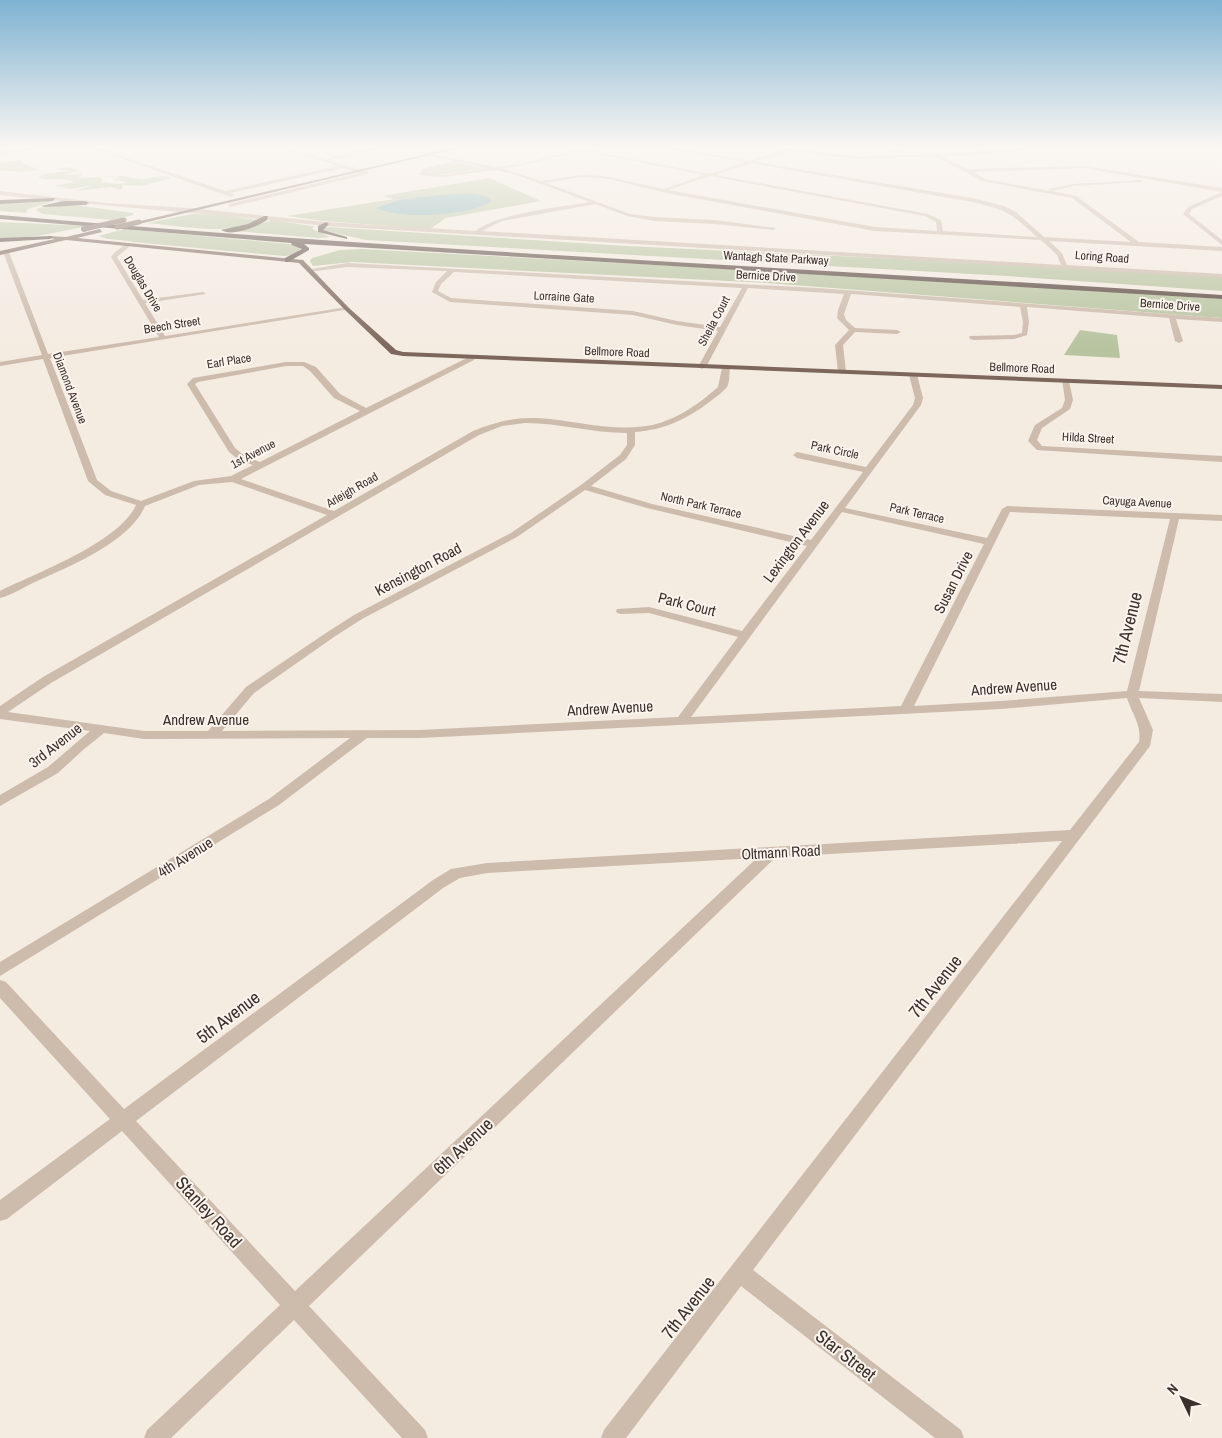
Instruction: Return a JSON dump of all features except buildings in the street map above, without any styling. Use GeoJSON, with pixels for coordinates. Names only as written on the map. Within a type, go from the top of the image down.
{"type":"FeatureCollection","features":[{"type":"Feature","properties":{"kind":"highway","name":"Wantagh State Parkway"},"geometry":{"type":"LineString","coordinates":[[0,215],[16,214]]}},
{"type":"Feature","properties":{"kind":"highway"},"geometry":{"type":"LineString","coordinates":[[0,222],[32,214]]}},
{"type":"Feature","properties":{"kind":"highway","name":"Wantagh State Parkway"},"geometry":{"type":"LineString","coordinates":[[45,214],[243,238],[1222,297]]}},
{"type":"Feature","properties":{"kind":"highway","name":"Wantagh State Parkway"},"geometry":{"type":"LineString","coordinates":[[47,214],[198,230],[384,243],[1222,293]]}},
{"type":"Feature","properties":{"kind":"highway"},"geometry":{"type":"LineString","coordinates":[[198,230],[244,228],[259,223],[266,217]]}},
{"type":"Feature","properties":{"kind":"highway"},"geometry":{"type":"LineString","coordinates":[[326,224],[320,227],[320,231],[346,238],[384,243]]}},
{"type":"Feature","properties":{"kind":"highway"},"geometry":{"type":"LineString","coordinates":[[0,240],[50,237]]}},
{"type":"Feature","properties":{"kind":"highway"},"geometry":{"type":"LineString","coordinates":[[243,238],[296,244],[306,247],[307,249],[304,253],[288,260]]}},
{"type":"Feature","properties":{"kind":"highway"},"geometry":{"type":"LineString","coordinates":[[327,251],[374,247]]}},
{"type":"Feature","properties":{"kind":"highway"},"geometry":{"type":"LineString","coordinates":[[301,261],[314,255]]}},
{"type":"Feature","properties":{"kind":"main road"},"geometry":{"type":"LineString","coordinates":[[3,253],[97,232],[155,214]]}},
{"type":"Feature","properties":{"kind":"main road"},"geometry":{"type":"LineString","coordinates":[[3,253],[50,237],[124,220],[166,214]]}},
{"type":"Feature","properties":{"kind":"main road"},"geometry":{"type":"LineString","coordinates":[[97,232],[91,235],[93,238],[111,243]]}},
{"type":"Feature","properties":{"kind":"main road"},"geometry":{"type":"LineString","coordinates":[[50,237],[301,261]]}},
{"type":"Feature","properties":{"kind":"main road","name":"Bellmore Road"},"geometry":{"type":"LineString","coordinates":[[301,261],[394,352],[414,356],[1222,387]]}},
{"type":"Feature","properties":{"kind":"street"},"geometry":{"type":"LineString","coordinates":[[138,219],[142,214]]}},
{"type":"Feature","properties":{"kind":"street","name":"Loring Road"},"geometry":{"type":"LineString","coordinates":[[237,214],[326,224],[474,234],[1222,276]]}},
{"type":"Feature","properties":{"kind":"street"},"geometry":{"type":"LineString","coordinates":[[474,234],[487,225],[501,220],[534,214]]}},
{"type":"Feature","properties":{"kind":"street"},"geometry":{"type":"LineString","coordinates":[[624,214],[643,218],[775,224]]}},
{"type":"Feature","properties":{"kind":"street"},"geometry":{"type":"LineString","coordinates":[[771,236],[775,224],[789,214]]}},
{"type":"Feature","properties":{"kind":"street"},"geometry":{"type":"LineString","coordinates":[[797,214],[875,229],[1222,249]]}},
{"type":"Feature","properties":{"kind":"street"},"geometry":{"type":"LineString","coordinates":[[926,214],[939,220],[940,233]]}},
{"type":"Feature","properties":{"kind":"street"},"geometry":{"type":"LineString","coordinates":[[1015,214],[1060,254],[1064,266]]}},
{"type":"Feature","properties":{"kind":"street"},"geometry":{"type":"LineString","coordinates":[[1098,214],[1137,244]]}},
{"type":"Feature","properties":{"kind":"street"},"geometry":{"type":"LineString","coordinates":[[1186,214],[1222,243]]}},
{"type":"Feature","properties":{"kind":"street"},"geometry":{"type":"LineString","coordinates":[[768,250],[770,243]]}},
{"type":"Feature","properties":{"kind":"street","name":"Douglas Drive"},"geometry":{"type":"LineString","coordinates":[[128,244],[116,253],[114,257],[163,338]]}},
{"type":"Feature","properties":{"kind":"street","name":"Diamond Avenue"},"geometry":{"type":"LineString","coordinates":[[3,253],[46,357],[93,480],[108,492],[141,504]]}},
{"type":"Feature","properties":{"kind":"street","name":"Bernice Drive"},"geometry":{"type":"LineString","coordinates":[[309,270],[347,264],[746,286],[1222,320]]}},
{"type":"Feature","properties":{"kind":"street","name":"Lorraine Gate"},"geometry":{"type":"LineString","coordinates":[[452,270],[438,283],[435,292],[450,300],[633,313],[677,323],[722,329]]}},
{"type":"Feature","properties":{"kind":"street","name":"Sheila Court"},"geometry":{"type":"LineString","coordinates":[[702,367],[746,286]]}},
{"type":"Feature","properties":{"kind":"street"},"geometry":{"type":"LineString","coordinates":[[848,293],[839,316],[842,323],[853,330],[897,332]]}},
{"type":"Feature","properties":{"kind":"street"},"geometry":{"type":"LineString","coordinates":[[141,302],[203,294]]}},
{"type":"Feature","properties":{"kind":"street"},"geometry":{"type":"LineString","coordinates":[[973,338],[1014,337],[1025,334],[1026,322],[1023,306]]}},
{"type":"Feature","properties":{"kind":"street","name":"Beech Street"},"geometry":{"type":"LineString","coordinates":[[0,364],[348,309]]}},
{"type":"Feature","properties":{"kind":"street"},"geometry":{"type":"LineString","coordinates":[[1172,316],[1179,340]]}},
{"type":"Feature","properties":{"kind":"street"},"geometry":{"type":"LineString","coordinates":[[842,372],[839,345],[853,330]]}},
{"type":"Feature","properties":{"kind":"street","name":"1st Avenue"},"geometry":{"type":"LineString","coordinates":[[141,504],[199,482],[218,478],[233,479],[471,358]]}},
{"type":"Feature","properties":{"kind":"street","name":"Earl Place"},"geometry":{"type":"LineString","coordinates":[[260,465],[243,458],[232,450],[191,384],[196,380],[286,364],[304,364],[313,369],[337,396],[365,411]]}},
{"type":"Feature","properties":{"kind":"street","name":"Arleigh Road"},"geometry":{"type":"LineString","coordinates":[[0,713],[47,680],[476,433],[492,426],[516,421],[542,421],[593,429],[631,430],[664,424],[688,413],[721,390],[724,385],[726,368]]}},
{"type":"Feature","properties":{"kind":"street","name":"Lexington Avenue"},"geometry":{"type":"LineString","coordinates":[[682,720],[917,405],[919,398],[913,375]]}},
{"type":"Feature","properties":{"kind":"street","name":"Hilda Street"},"geometry":{"type":"LineString","coordinates":[[1065,381],[1069,400],[1066,409],[1038,427],[1032,441],[1040,448],[1222,459]]}},
{"type":"Feature","properties":{"kind":"street","name":"Kensington Road"},"geometry":{"type":"LineString","coordinates":[[212,734],[250,690],[330,635],[358,618],[514,535],[584,487],[624,457],[632,445],[631,430]]}},
{"type":"Feature","properties":{"kind":"street","name":"Park Circle"},"geometry":{"type":"LineString","coordinates":[[797,455],[868,470]]}},
{"type":"Feature","properties":{"kind":"street"},"geometry":{"type":"LineString","coordinates":[[233,479],[335,514]]}},
{"type":"Feature","properties":{"kind":"street","name":"North Park Terrace"},"geometry":{"type":"LineString","coordinates":[[584,487],[650,506],[813,544]]}},
{"type":"Feature","properties":{"kind":"street"},"geometry":{"type":"LineString","coordinates":[[2,592],[112,539],[129,526],[141,511],[141,504]]}},
{"type":"Feature","properties":{"kind":"street","name":"Park Terrace"},"geometry":{"type":"LineString","coordinates":[[840,509],[990,542]]}},
{"type":"Feature","properties":{"kind":"street","name":"Susan Drive"},"geometry":{"type":"LineString","coordinates":[[906,709],[1007,509],[1051,510]]}},
{"type":"Feature","properties":{"kind":"street","name":"Cayuga Avenue"},"geometry":{"type":"LineString","coordinates":[[1051,510],[1222,518]]}},
{"type":"Feature","properties":{"kind":"street","name":"7th Avenue"},"geometry":{"type":"LineString","coordinates":[[612,1438],[1076,835],[1144,743],[1147,734],[1146,726],[1133,698],[1136,674],[1175,516]]}},
{"type":"Feature","properties":{"kind":"street","name":"Park Court"},"geometry":{"type":"LineString","coordinates":[[621,611],[649,610],[744,635]]}},
{"type":"Feature","properties":{"kind":"street","name":"Andrew Avenue"},"geometry":{"type":"LineString","coordinates":[[0,713],[144,735],[420,734],[1001,705],[1134,694],[1222,698]]}},
{"type":"Feature","properties":{"kind":"street","name":"3rd Avenue"},"geometry":{"type":"LineString","coordinates":[[0,800],[53,770],[78,747],[102,729]]}},
{"type":"Feature","properties":{"kind":"street","name":"4th Avenue"},"geometry":{"type":"LineString","coordinates":[[0,970],[274,802],[364,734]]}},
{"type":"Feature","properties":{"kind":"street","name":"Oltmann Road"},"geometry":{"type":"LineString","coordinates":[[487,868],[1076,835]]}},
{"type":"Feature","properties":{"kind":"street","name":"6th Avenue"},"geometry":{"type":"LineString","coordinates":[[155,1438],[712,911],[771,852]]}},
{"type":"Feature","properties":{"kind":"street","name":"5th Avenue"},"geometry":{"type":"LineString","coordinates":[[0,1212],[438,884],[456,874],[487,868]]}},
{"type":"Feature","properties":{"kind":"street","name":"Stanley Road"},"geometry":{"type":"LineString","coordinates":[[0,987],[417,1438]]}},
{"type":"Feature","properties":{"kind":"street","name":"Star Street"},"geometry":{"type":"LineString","coordinates":[[740,1273],[952,1438]]}},
{"type":"Feature","properties":{"kind":"green space"},"geometry":{"type":"Polygon","coordinates":[[[44,214],[133,214],[112,220],[44,214]]]}},
{"type":"Feature","properties":{"kind":"green space"},"geometry":{"type":"Polygon","coordinates":[[[191,214],[220,215],[257,220],[235,228],[220,229],[147,223],[191,214]]]}},
{"type":"Feature","properties":{"kind":"green space"},"geometry":{"type":"Polygon","coordinates":[[[299,214],[468,214],[446,218],[430,229],[324,221],[287,216],[299,214]]]}},
{"type":"Feature","properties":{"kind":"green space"},"geometry":{"type":"Polygon","coordinates":[[[272,220],[314,226],[312,229],[330,237],[319,238],[222,230],[255,226],[272,220]]]}},
{"type":"Feature","properties":{"kind":"green space"},"geometry":{"type":"Polygon","coordinates":[[[0,222],[87,226],[55,233],[0,238],[0,222]]]}},
{"type":"Feature","properties":{"kind":"green space"},"geometry":{"type":"Polygon","coordinates":[[[322,228],[626,246],[1066,267],[1222,277],[1222,291],[1007,276],[366,240],[322,230],[322,228]]]}},
{"type":"Feature","properties":{"kind":"green space"},"geometry":{"type":"Polygon","coordinates":[[[124,229],[290,244],[301,248],[294,255],[284,256],[133,242],[107,239],[99,236],[124,229]]]}},
{"type":"Feature","properties":{"kind":"green space"},"geometry":{"type":"Polygon","coordinates":[[[362,249],[898,278],[1222,299],[1222,318],[767,283],[352,262],[313,266],[310,261],[312,258],[340,250],[362,249]]]}},
{"type":"Feature","properties":{"kind":"green space"},"geometry":{"type":"Polygon","coordinates":[[[1080,330],[1117,335],[1120,358],[1064,355],[1080,330]]]}},
{"type":"Feature","properties":{"kind":"water"},"geometry":{"type":"Polygon","coordinates":[[[404,214],[443,214],[435,215],[404,214]]]}}]}
